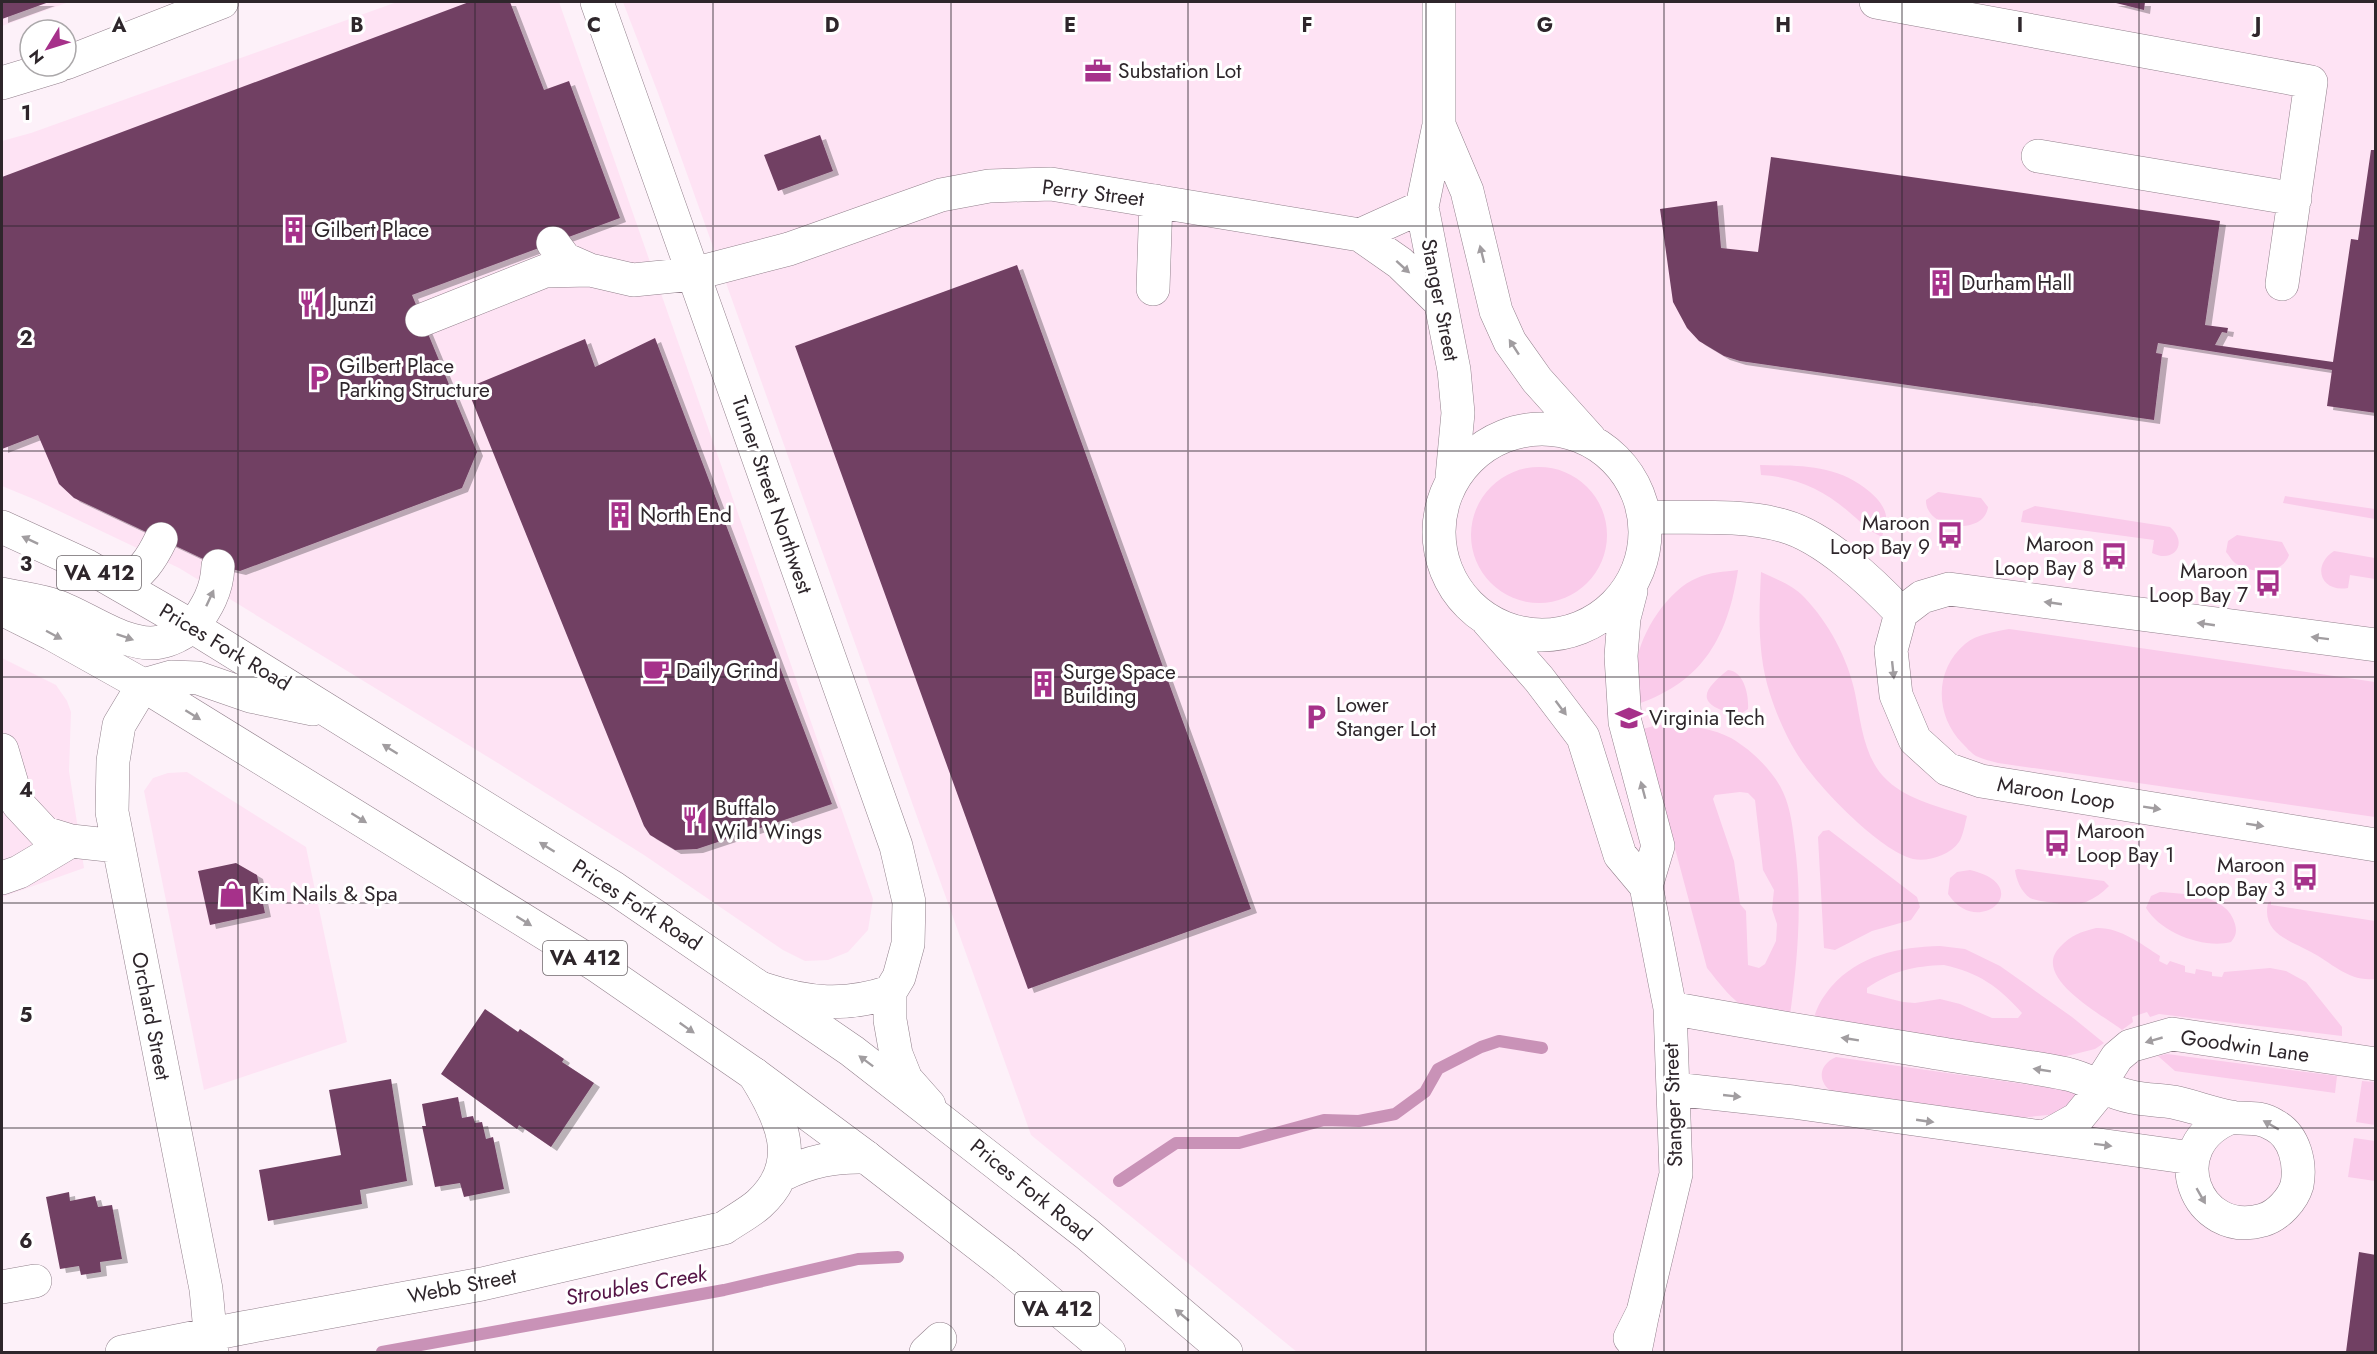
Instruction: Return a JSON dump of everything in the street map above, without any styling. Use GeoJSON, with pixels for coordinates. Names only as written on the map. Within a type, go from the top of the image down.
{"type":"FeatureCollection","features":[{"type":"Feature","properties":{"kind":"street"},"geometry":{"type":"LineString","coordinates":[[78,58],[222,2]]}},
{"type":"Feature","properties":{"kind":"street","name":"Turner Street Northwest"},"geometry":{"type":"LineString","coordinates":[[597,2],[896,846],[909,902],[908,944],[899,976],[890,992],[890,1020],[896,1054],[906,1078],[922,1098],[950,1125]]}},
{"type":"Feature","properties":{"kind":"street","name":"Stanger Street"},"geometry":{"type":"LineString","coordinates":[[1439,2],[1439,125],[1422,207],[1454,370],[1457,406],[1452,477]]}},
{"type":"Feature","properties":{"kind":"street"},"geometry":{"type":"LineString","coordinates":[[1876,2],[2001,13],[2311,82],[2282,284]]}},
{"type":"Feature","properties":{"kind":"street"},"geometry":{"type":"LineString","coordinates":[[2,83],[18,78]]}},
{"type":"Feature","properties":{"kind":"street","name":"Stanger Street"},"geometry":{"type":"LineString","coordinates":[[1439,125],[1467,191],[1496,311],[1510,342],[1537,380],[1591,440]]}},
{"type":"Feature","properties":{"kind":"street"},"geometry":{"type":"LineString","coordinates":[[2037,156],[2295,200]]}},
{"type":"Feature","properties":{"kind":"street","name":"Perry Street"},"geometry":{"type":"LineString","coordinates":[[590,270],[633,280],[693,274],[789,249],[941,195],[989,186],[1051,184],[1360,236],[1400,263],[1440,303]]}},
{"type":"Feature","properties":{"kind":"street"},"geometry":{"type":"LineString","coordinates":[[1153,289],[1156,201]]}},
{"type":"Feature","properties":{"kind":"street"},"geometry":{"type":"LineString","coordinates":[[1360,236],[1422,207]]}},
{"type":"Feature","properties":{"kind":"street"},"geometry":{"type":"LineString","coordinates":[[553,243],[565,259],[590,270]]}},
{"type":"Feature","properties":{"kind":"street"},"geometry":{"type":"LineString","coordinates":[[422,320],[545,271],[590,270]]}},
{"type":"Feature","properties":{"kind":"street"},"geometry":{"type":"LineString","coordinates":[[1556,428],[1591,440],[1616,463],[1634,489],[1647,518],[1647,542],[1642,566],[1631,591],[1610,614],[1575,630],[1531,633],[1507,628],[1481,613],[1462,596],[1443,566],[1437,529],[1440,503],[1452,477],[1472,455],[1487,444],[1514,433],[1556,428]]}},
{"type":"Feature","properties":{"kind":"street"},"geometry":{"type":"LineString","coordinates":[[1647,518],[1750,520],[1785,526],[1814,540],[1873,583],[1900,613],[1922,597],[1949,589],[2376,645]]}},
{"type":"Feature","properties":{"kind":"street","name":"Prices Fork Road"},"geometry":{"type":"LineString","coordinates":[[2,527],[87,566],[193,627],[614,888],[852,1051],[950,1125],[1087,1234],[1226,1353]]}},
{"type":"Feature","properties":{"kind":"street"},"geometry":{"type":"LineString","coordinates":[[121,585],[136,577],[150,561],[161,539]]}},
{"type":"Feature","properties":{"kind":"street"},"geometry":{"type":"LineString","coordinates":[[2,594],[56,606],[121,636],[158,643],[176,637],[193,627],[212,598],[218,580],[218,566]]}},
{"type":"Feature","properties":{"kind":"street","name":"Stanger Street"},"geometry":{"type":"LineString","coordinates":[[1622,1353],[1643,1312],[1676,1174],[1670,1008],[1646,886],[1658,846],[1625,722],[1621,656],[1624,618],[1631,591]]}},
{"type":"Feature","properties":{"kind":"street","name":"VA 412"},"geometry":{"type":"LineString","coordinates":[[2,609],[143,685],[596,965],[754,1074],[867,1157],[1005,1264],[1109,1353]]}},
{"type":"Feature","properties":{"kind":"street","name":"Stanger Street"},"geometry":{"type":"LineString","coordinates":[[1481,613],[1539,679],[1583,737],[1620,855],[1646,886]]}},
{"type":"Feature","properties":{"kind":"street","name":"Maroon Loop"},"geometry":{"type":"LineString","coordinates":[[1900,613],[1891,650],[1896,695],[1915,741],[1947,769],[1981,781],[2376,844]]}},
{"type":"Feature","properties":{"kind":"street"},"geometry":{"type":"LineString","coordinates":[[143,685],[171,677],[198,678],[250,696],[312,709],[341,718]]}},
{"type":"Feature","properties":{"kind":"street","name":"Orchard Street"},"geometry":{"type":"LineString","coordinates":[[143,685],[119,725],[111,791],[117,846],[206,1289],[211,1343]]}},
{"type":"Feature","properties":{"kind":"street"},"geometry":{"type":"LineString","coordinates":[[2,750],[10,802],[45,833],[71,841],[117,846]]}},
{"type":"Feature","properties":{"kind":"street"},"geometry":{"type":"LineString","coordinates":[[2,878],[20,872],[71,841]]}},
{"type":"Feature","properties":{"kind":"street"},"geometry":{"type":"LineString","coordinates":[[762,989],[792,999],[823,1003],[865,1000],[890,992]]}},
{"type":"Feature","properties":{"kind":"street"},"geometry":{"type":"LineString","coordinates":[[1670,1008],[2066,1074],[2132,1097],[2173,1102],[2232,1117],[2255,1117],[2276,1125],[2292,1143],[2299,1164],[2296,1187],[2284,1207],[2265,1220],[2242,1223],[2220,1217],[2202,1202],[2193,1181],[2192,1158],[2197,1144],[2218,1122],[2232,1117]]}},
{"type":"Feature","properties":{"kind":"street","name":"Goodwin Lane"},"geometry":{"type":"LineString","coordinates":[[2045,1137],[2077,1119],[2095,1097],[2099,1085],[2117,1058],[2130,1046],[2172,1034],[2376,1064]]}},
{"type":"Feature","properties":{"kind":"street"},"geometry":{"type":"LineString","coordinates":[[754,1074],[770,1100],[782,1130],[785,1154],[782,1175]]}},
{"type":"Feature","properties":{"kind":"street"},"geometry":{"type":"LineString","coordinates":[[1674,1089],[1793,1102],[2192,1158]]}},
{"type":"Feature","properties":{"kind":"street","name":"Webb Street"},"geometry":{"type":"LineString","coordinates":[[122,1353],[211,1343],[724,1228],[758,1205],[775,1187],[782,1175],[801,1165],[842,1156],[867,1157]]}},
{"type":"Feature","properties":{"kind":"street"},"geometry":{"type":"LineString","coordinates":[[2,1287],[35,1281]]}},
{"type":"Feature","properties":{"kind":"street"},"geometry":{"type":"LineString","coordinates":[[1635,1353],[1643,1312]]}},
{"type":"Feature","properties":{"kind":"shaded area"},"geometry":{"type":"Polygon","coordinates":[[[2,2],[69,2],[24,18],[18,18],[18,20],[2,26],[2,2]]]}},
{"type":"Feature","properties":{"kind":"shaded area","name":"North End"},"geometry":{"type":"Polygon","coordinates":[[[397,2],[559,2],[873,899],[868,930],[848,952],[828,960],[805,961],[783,950],[644,855],[179,568],[2,486],[2,141],[31,133],[397,2]]]}},
{"type":"Feature","properties":{"kind":"shaded area","name":"Virginia Tech"},"geometry":{"type":"Polygon","coordinates":[[[623,2],[2375,2],[2375,1352],[1297,1352],[1031,1135],[658,93],[623,2]]]}},
{"type":"Feature","properties":{"kind":"shaded area"},"geometry":{"type":"Polygon","coordinates":[[[1760,465],[1818,468],[1845,476],[1857,483],[1880,502],[1884,510],[1886,523],[1882,537],[1819,491],[1785,478],[1761,475],[1760,465]]]}},
{"type":"Feature","properties":{"kind":"shaded area"},"geometry":{"type":"Polygon","coordinates":[[[1539,467],[1565,472],[1577,478],[1587,487],[1596,497],[1602,509],[1607,535],[1602,561],[1596,573],[1587,583],[1577,592],[1565,598],[1539,603],[1513,598],[1501,592],[1491,583],[1482,573],[1476,561],[1471,535],[1476,509],[1482,497],[1491,487],[1501,478],[1513,472],[1539,467]]]}},
{"type":"Feature","properties":{"kind":"shaded area"},"geometry":{"type":"Polygon","coordinates":[[[1938,492],[1981,498],[1988,507],[1984,517],[1966,526],[1944,523],[1928,510],[1926,500],[1938,492]]]}},
{"type":"Feature","properties":{"kind":"shaded area"},"geometry":{"type":"Polygon","coordinates":[[[2285,496],[2375,509],[2375,519],[2283,503],[2285,496]]]}},
{"type":"Feature","properties":{"kind":"shaded area"},"geometry":{"type":"Polygon","coordinates":[[[2035,506],[2170,527],[2176,533],[2178,545],[2172,554],[2160,556],[2152,553],[2154,540],[2021,522],[2023,511],[2035,506]]]}},
{"type":"Feature","properties":{"kind":"shaded area"},"geometry":{"type":"Polygon","coordinates":[[[2237,535],[2282,542],[2289,555],[2280,567],[2273,570],[2257,571],[2242,567],[2234,562],[2226,552],[2228,541],[2237,535]]]}},
{"type":"Feature","properties":{"kind":"shaded area"},"geometry":{"type":"Polygon","coordinates":[[[2334,551],[2375,558],[2375,579],[2350,575],[2348,588],[2331,586],[2322,577],[2321,571],[2327,557],[2334,551]]]}},
{"type":"Feature","properties":{"kind":"shaded area"},"geometry":{"type":"Polygon","coordinates":[[[1738,570],[1727,616],[1709,653],[1680,683],[1638,704],[1639,651],[1658,613],[1676,592],[1697,578],[1717,572],[1738,570]]]}},
{"type":"Feature","properties":{"kind":"shaded area"},"geometry":{"type":"Polygon","coordinates":[[[1761,572],[1795,589],[1822,618],[1848,667],[1865,740],[1880,772],[1896,788],[1905,793],[1967,816],[1960,839],[1950,851],[1919,860],[1899,853],[1884,844],[1836,802],[1801,760],[1779,720],[1766,679],[1760,633],[1761,572]]]}},
{"type":"Feature","properties":{"kind":"shaded area"},"geometry":{"type":"Polygon","coordinates":[[[2009,629],[2375,682],[2375,817],[1998,763],[1976,756],[1953,732],[1947,719],[1943,706],[1943,679],[1948,666],[1965,644],[1980,636],[2009,629]]]}},
{"type":"Feature","properties":{"kind":"shaded area"},"geometry":{"type":"Polygon","coordinates":[[[2,658],[56,685],[67,701],[71,712],[69,771],[84,868],[2,897],[2,658]]]}},
{"type":"Feature","properties":{"kind":"shaded area"},"geometry":{"type":"Polygon","coordinates":[[[1728,670],[1733,671],[1742,679],[1748,697],[1748,709],[1739,715],[1727,713],[1708,701],[1707,696],[1711,685],[1728,670]]]}},
{"type":"Feature","properties":{"kind":"shaded area"},"geometry":{"type":"Polygon","coordinates":[[[1674,724],[1696,727],[1718,732],[1731,738],[1765,765],[1783,792],[1792,825],[1797,862],[1799,907],[1795,976],[1789,1022],[1760,1014],[1742,1005],[1726,991],[1707,968],[1643,729],[1674,724]],[[1748,793],[1715,795],[1713,799],[1734,861],[1740,904],[1746,911],[1748,965],[1759,968],[1765,964],[1776,941],[1777,924],[1772,909],[1774,890],[1763,870],[1755,800],[1748,793]]]}},
{"type":"Feature","properties":{"kind":"shaded area"},"geometry":{"type":"Polygon","coordinates":[[[187,772],[306,847],[347,1042],[204,1090],[144,791],[153,778],[168,773],[187,772]]]}},
{"type":"Feature","properties":{"kind":"shaded area"},"geometry":{"type":"Polygon","coordinates":[[[1829,830],[1917,897],[1920,907],[1911,920],[1872,931],[1835,950],[1824,948],[1818,837],[1823,831],[1829,830]]]}},
{"type":"Feature","properties":{"kind":"shaded area"},"geometry":{"type":"Polygon","coordinates":[[[1970,870],[1990,878],[1999,887],[2001,897],[1996,905],[1986,911],[1974,912],[1960,907],[1948,894],[1950,878],[1957,872],[1970,870]]]}},
{"type":"Feature","properties":{"kind":"shaded area"},"geometry":{"type":"Polygon","coordinates":[[[2015,870],[2104,881],[2109,886],[2086,902],[2067,904],[2042,901],[2030,898],[2024,892],[2015,870]]]}},
{"type":"Feature","properties":{"kind":"shaded area"},"geometry":{"type":"Polygon","coordinates":[[[2160,892],[2193,895],[2215,901],[2231,914],[2236,932],[2234,938],[2231,942],[2208,943],[2172,932],[2153,917],[2146,908],[2151,896],[2160,892]]]}},
{"type":"Feature","properties":{"kind":"shaded area"},"geometry":{"type":"Polygon","coordinates":[[[2271,901],[2271,905],[2375,921],[2375,979],[2349,975],[2280,935],[2269,922],[2268,903],[2271,901]]]}},
{"type":"Feature","properties":{"kind":"shaded area"},"geometry":{"type":"Polygon","coordinates":[[[2096,928],[2122,933],[2160,956],[2159,961],[2167,965],[2170,961],[2185,966],[2185,972],[2195,974],[2196,969],[2212,972],[2212,976],[2222,977],[2224,972],[2270,968],[2286,971],[2306,982],[2342,1027],[2342,1036],[2159,1014],[2150,1017],[2147,1012],[2132,1017],[2133,1022],[2122,1030],[2073,994],[2054,971],[2053,959],[2060,947],[2076,935],[2096,928]]]}},
{"type":"Feature","properties":{"kind":"shaded area"},"geometry":{"type":"Polygon","coordinates":[[[1940,946],[1965,949],[2000,966],[2072,1017],[2104,1043],[2095,1049],[2063,1057],[1813,1024],[1817,1009],[1825,995],[1842,976],[1854,967],[1895,951],[1940,946]],[[1944,965],[1904,970],[1876,982],[1867,988],[1867,993],[1915,1003],[1940,999],[1960,1004],[1992,1018],[2018,1018],[2022,1013],[1996,988],[1956,968],[1944,965]]]}},
{"type":"Feature","properties":{"kind":"shaded area"},"geometry":{"type":"Polygon","coordinates":[[[2167,1054],[2337,1076],[2335,1093],[2175,1071],[2158,1056],[2167,1054]]]}},
{"type":"Feature","properties":{"kind":"shaded area"},"geometry":{"type":"Polygon","coordinates":[[[1836,1057],[2072,1091],[2076,1098],[2058,1114],[2018,1118],[1833,1093],[1824,1084],[1822,1074],[1826,1064],[1836,1057]]]}},
{"type":"Feature","properties":{"kind":"shaded area"},"geometry":{"type":"Polygon","coordinates":[[[2362,1081],[2375,1082],[2375,1125],[2356,1122],[2362,1081]]]}},
{"type":"Feature","properties":{"kind":"shaded area"},"geometry":{"type":"Polygon","coordinates":[[[2354,1138],[2375,1141],[2375,1181],[2348,1177],[2354,1138]]]}},
{"type":"Feature","properties":{"kind":"building"},"geometry":{"type":"Polygon","coordinates":[[[2,2],[49,2],[2,19],[2,2]]]}},
{"type":"Feature","properties":{"kind":"building","name":"Gilbert Place"},"geometry":{"type":"Polygon","coordinates":[[[469,2],[510,2],[544,90],[569,81],[620,218],[412,295],[477,452],[462,488],[240,571],[218,566],[74,498],[59,484],[38,435],[2,449],[2,177],[469,2]]]}},
{"type":"Feature","properties":{"kind":"building"},"geometry":{"type":"Polygon","coordinates":[[[2112,2],[2145,2],[2144,10],[2112,2]]]}},
{"type":"Feature","properties":{"kind":"building"},"geometry":{"type":"Polygon","coordinates":[[[820,135],[833,171],[778,191],[764,155],[820,135]]]}},
{"type":"Feature","properties":{"kind":"building","name":"Durham Hall"},"geometry":{"type":"Polygon","coordinates":[[[2371,150],[2376,150],[2376,413],[2327,406],[2332,370],[2158,343],[2156,353],[2162,354],[2154,420],[1740,361],[1724,356],[1699,341],[1687,328],[1673,302],[1660,209],[1717,201],[1721,248],[1758,252],[1771,157],[2220,221],[2205,325],[2228,328],[2227,333],[2222,332],[2215,345],[2333,362],[2351,239],[2358,240],[2371,150]]]}},
{"type":"Feature","properties":{"kind":"building","name":"Surge Space Building"},"geometry":{"type":"Polygon","coordinates":[[[1017,265],[1251,909],[1028,989],[795,346],[1017,265]]]}},
{"type":"Feature","properties":{"kind":"building","name":"North End"},"geometry":{"type":"Polygon","coordinates":[[[655,338],[832,804],[697,849],[675,850],[650,835],[644,826],[467,388],[585,339],[595,367],[655,338]]]}},
{"type":"Feature","properties":{"kind":"building","name":"Kim Nails & Spa"},"geometry":{"type":"Polygon","coordinates":[[[236,863],[257,875],[265,913],[210,925],[198,871],[236,863]]]}},
{"type":"Feature","properties":{"kind":"building"},"geometry":{"type":"Polygon","coordinates":[[[485,1009],[518,1032],[520,1029],[564,1059],[562,1062],[594,1083],[551,1147],[519,1125],[517,1129],[441,1074],[485,1009]]]}},
{"type":"Feature","properties":{"kind":"building"},"geometry":{"type":"Polygon","coordinates":[[[391,1079],[407,1181],[360,1190],[362,1204],[268,1221],[259,1170],[341,1155],[329,1090],[391,1079]]]}},
{"type":"Feature","properties":{"kind":"building"},"geometry":{"type":"Polygon","coordinates":[[[458,1097],[462,1118],[473,1116],[475,1123],[482,1122],[486,1139],[493,1137],[504,1189],[464,1197],[460,1183],[435,1187],[422,1126],[426,1126],[422,1104],[458,1097]]]}},
{"type":"Feature","properties":{"kind":"building"},"geometry":{"type":"Polygon","coordinates":[[[69,1192],[70,1201],[95,1196],[98,1207],[112,1205],[122,1259],[100,1262],[101,1272],[81,1275],[79,1266],[60,1269],[46,1197],[69,1192]]]}},
{"type":"Feature","properties":{"kind":"building"},"geometry":{"type":"Polygon","coordinates":[[[2359,1252],[2376,1255],[2376,1352],[2346,1352],[2359,1252]]]}},
{"type":"Feature","properties":{"kind":"waterway","name":"Stroubles Creek"},"geometry":{"type":"LineString","coordinates":[[1119,1181],[1176,1143],[1239,1143],[1324,1120],[1359,1121],[1395,1114],[1425,1092],[1438,1069],[1481,1047],[1499,1041],[1542,1048]]}},
{"type":"Feature","properties":{"kind":"waterway","name":"Stroubles Creek"},"geometry":{"type":"LineString","coordinates":[[382,1352],[724,1290],[858,1259],[898,1257]]}},
{"type":"Feature","properties":{"kind":"place","name":"Substation Lot"},"geometry":{"type":"Point","coordinates":[1098,71]}},
{"type":"Feature","properties":{"kind":"place","name":"Gilbert Place"},"geometry":{"type":"Point","coordinates":[294,230]}},
{"type":"Feature","properties":{"kind":"place","name":"Durham Hall"},"geometry":{"type":"Point","coordinates":[1941,283]}},
{"type":"Feature","properties":{"kind":"place","name":"Junzi"},"geometry":{"type":"Point","coordinates":[312,304]}},
{"type":"Feature","properties":{"kind":"place","name":"Gilbert Place Parking Structure"},"geometry":{"type":"Point","coordinates":[319,378]}},
{"type":"Feature","properties":{"kind":"place","name":"North End"},"geometry":{"type":"Point","coordinates":[620,515]}},
{"type":"Feature","properties":{"kind":"place","name":"Maroon Loop Bay 9"},"geometry":{"type":"Point","coordinates":[1950,535]}},
{"type":"Feature","properties":{"kind":"place","name":"Maroon Loop Bay 8"},"geometry":{"type":"Point","coordinates":[2114,556]}},
{"type":"Feature","properties":{"kind":"place","name":"Maroon Loop Bay 7"},"geometry":{"type":"Point","coordinates":[2268,583]}},
{"type":"Feature","properties":{"kind":"place","name":"Daily Grind"},"geometry":{"type":"Point","coordinates":[656,671]}},
{"type":"Feature","properties":{"kind":"place","name":"Surge Space Building"},"geometry":{"type":"Point","coordinates":[1043,684]}},
{"type":"Feature","properties":{"kind":"place","name":"Lower Stanger Lot"},"geometry":{"type":"Point","coordinates":[1316,717]}},
{"type":"Feature","properties":{"kind":"place","name":"Virginia Tech"},"geometry":{"type":"Point","coordinates":[1629,718]}},
{"type":"Feature","properties":{"kind":"place","name":"Buffalo Wild Wings"},"geometry":{"type":"Point","coordinates":[695,820]}},
{"type":"Feature","properties":{"kind":"place","name":"Maroon Loop Bay 1"},"geometry":{"type":"Point","coordinates":[2057,843]}},
{"type":"Feature","properties":{"kind":"place","name":"Maroon Loop Bay 3"},"geometry":{"type":"Point","coordinates":[2305,877]}},
{"type":"Feature","properties":{"kind":"place","name":"Kim Nails & Spa"},"geometry":{"type":"Point","coordinates":[232,894]}}]}
